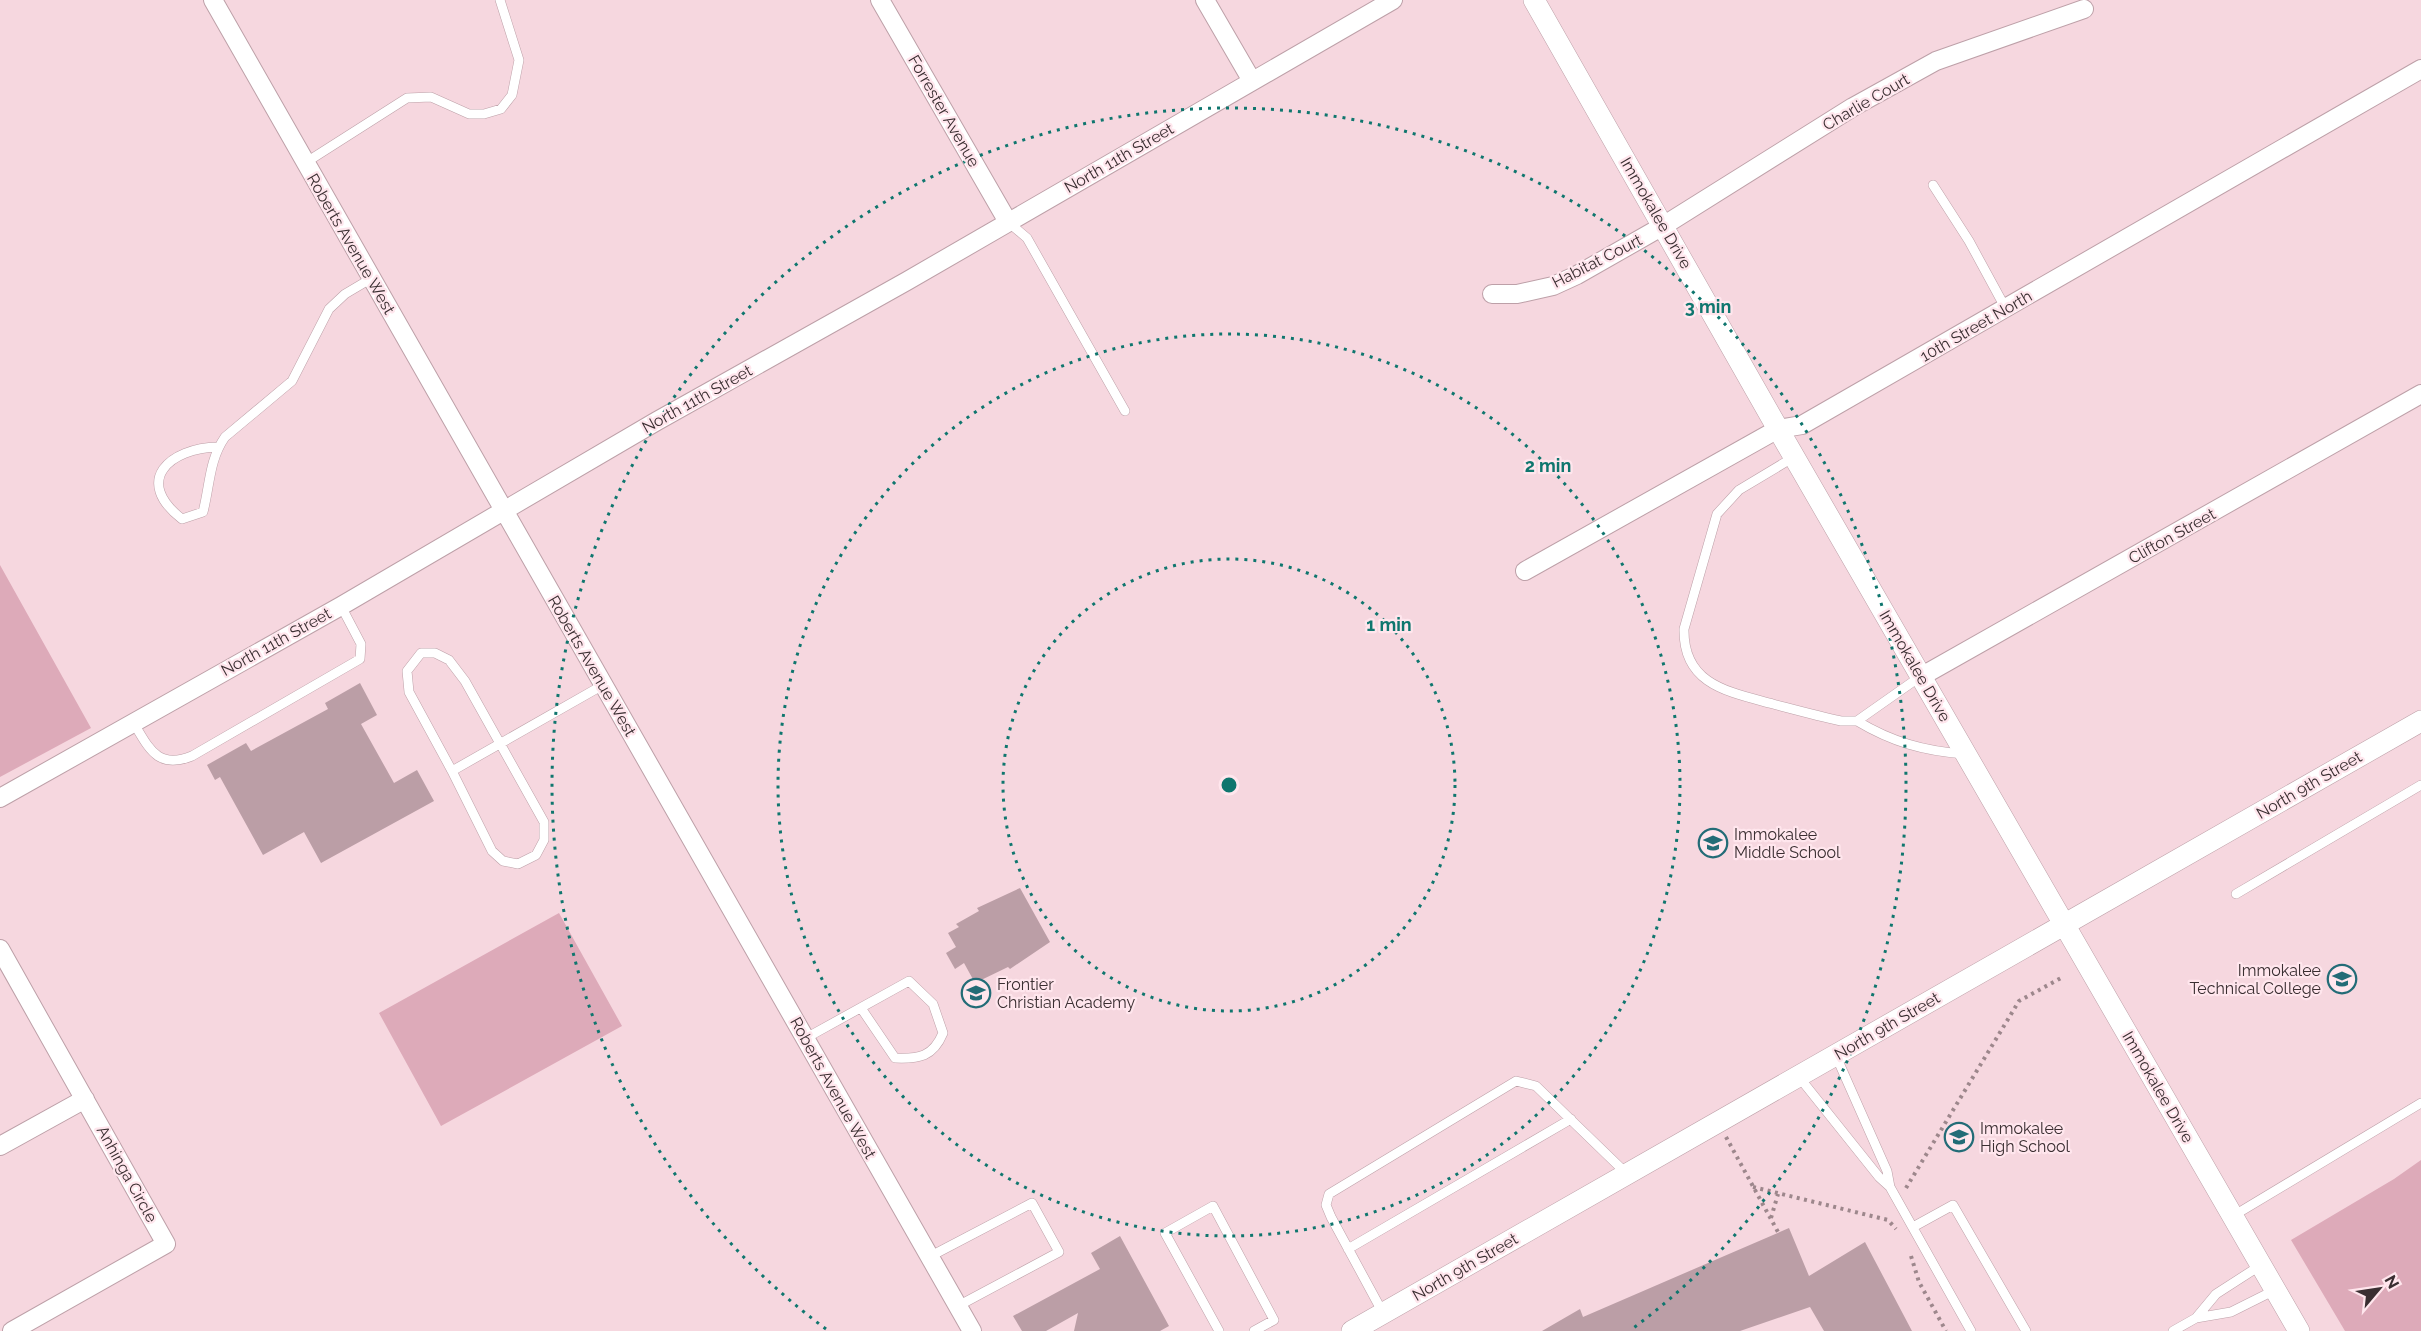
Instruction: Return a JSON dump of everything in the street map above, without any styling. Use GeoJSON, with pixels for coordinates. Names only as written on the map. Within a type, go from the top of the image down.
{"type":"FeatureCollection","features":[{"type":"Feature","properties":{"kind":"street","name":"Roberts Avenue West"},"geometry":{"type":"LineString","coordinates":[[213,0],[972,1331]]}},
{"type":"Feature","properties":{"kind":"street","name":"Forrester Avenue"},"geometry":{"type":"LineString","coordinates":[[880,0],[1008,222]]}},
{"type":"Feature","properties":{"kind":"street"},"geometry":{"type":"LineString","coordinates":[[1205,0],[1252,81]]}},
{"type":"Feature","properties":{"kind":"street","name":"North 11th Street"},"geometry":{"type":"LineString","coordinates":[[0,798],[341,606],[1393,0]]}},
{"type":"Feature","properties":{"kind":"street","name":"Immokalee Drive"},"geometry":{"type":"LineString","coordinates":[[1534,0],[1794,457],[2299,1331]]}},
{"type":"Feature","properties":{"kind":"street","name":"Charlie Court"},"geometry":{"type":"LineString","coordinates":[[1664,226],[1853,107],[1936,61],[2084,9]]}},
{"type":"Feature","properties":{"kind":"street","name":"10th Street North"},"geometry":{"type":"LineString","coordinates":[[1525,571],[1778,429],[1802,425],[2421,69]]}},
{"type":"Feature","properties":{"kind":"street","name":"Habitat Court"},"geometry":{"type":"LineString","coordinates":[[1492,294],[1517,294],[1553,285],[1664,226]]}},
{"type":"Feature","properties":{"kind":"street","name":"Clifton Street"},"geometry":{"type":"LineString","coordinates":[[1922,676],[2421,394]]}},
{"type":"Feature","properties":{"kind":"street","name":"North 9th Street"},"geometry":{"type":"LineString","coordinates":[[1352,1331],[2421,721]]}},
{"type":"Feature","properties":{"kind":"street","name":"Anhinga Circle"},"geometry":{"type":"LineString","coordinates":[[0,949],[166,1244],[12,1331]]}},
{"type":"Feature","properties":{"kind":"street"},"geometry":{"type":"LineString","coordinates":[[0,1146],[85,1099]]}},
{"type":"Feature","properties":{"kind":"lane"},"geometry":{"type":"LineString","coordinates":[[305,163],[407,98],[431,97],[469,114],[484,114],[501,110],[512,95],[519,60],[511,28],[500,0]]}},
{"type":"Feature","properties":{"kind":"lane"},"geometry":{"type":"LineString","coordinates":[[1933,185],[1969,242],[2006,309]]}},
{"type":"Feature","properties":{"kind":"lane"},"geometry":{"type":"LineString","coordinates":[[1008,222],[1027,238],[1125,411]]}},
{"type":"Feature","properties":{"kind":"lane"},"geometry":{"type":"LineString","coordinates":[[218,447],[189,450],[172,458],[161,469],[159,480],[162,498],[182,519],[203,512],[210,467],[225,436],[292,381],[329,309],[345,294],[372,278]]}},
{"type":"Feature","properties":{"kind":"lane"},"geometry":{"type":"LineString","coordinates":[[1794,457],[1739,490],[1717,514],[1687,618],[1684,644],[1688,658],[1708,682],[1726,691],[1822,717],[1857,721],[1883,737],[1933,752],[1966,754]]}},
{"type":"Feature","properties":{"kind":"lane"},"geometry":{"type":"LineString","coordinates":[[134,722],[151,752],[157,757],[174,761],[192,756],[360,659],[361,644],[341,606]]}},
{"type":"Feature","properties":{"kind":"lane"},"geometry":{"type":"LineString","coordinates":[[421,652],[435,653],[449,660],[465,681],[544,822],[544,840],[536,855],[518,864],[503,861],[492,851],[452,771],[409,692],[407,671],[421,652]]}},
{"type":"Feature","properties":{"kind":"lane"},"geometry":{"type":"LineString","coordinates":[[1857,721],[1922,676]]}},
{"type":"Feature","properties":{"kind":"lane"},"geometry":{"type":"LineString","coordinates":[[452,771],[603,685]]}},
{"type":"Feature","properties":{"kind":"lane"},"geometry":{"type":"LineString","coordinates":[[2236,894],[2421,785]]}},
{"type":"Feature","properties":{"kind":"lane"},"geometry":{"type":"LineString","coordinates":[[806,1038],[909,981],[933,1004],[943,1034],[937,1047],[916,1059],[895,1058],[861,1008]]}},
{"type":"Feature","properties":{"kind":"lane"},"geometry":{"type":"LineString","coordinates":[[1836,1056],[1887,1172],[1890,1187]]}},
{"type":"Feature","properties":{"kind":"lane"},"geometry":{"type":"LineString","coordinates":[[1799,1077],[1879,1177],[1890,1187],[1971,1331]]}},
{"type":"Feature","properties":{"kind":"lane"},"geometry":{"type":"LineString","coordinates":[[1383,1313],[1326,1205],[1329,1194],[1516,1081],[1536,1086],[1628,1174]]}},
{"type":"Feature","properties":{"kind":"lane"},"geometry":{"type":"LineString","coordinates":[[2233,1216],[2421,1103]]}},
{"type":"Feature","properties":{"kind":"lane"},"geometry":{"type":"LineString","coordinates":[[1348,1249],[1571,1119]]}},
{"type":"Feature","properties":{"kind":"lane"},"geometry":{"type":"LineString","coordinates":[[929,1257],[1032,1203],[1059,1252],[958,1306]]}},
{"type":"Feature","properties":{"kind":"lane"},"geometry":{"type":"LineString","coordinates":[[1913,1227],[1953,1205],[2026,1331]]}},
{"type":"Feature","properties":{"kind":"lane"},"geometry":{"type":"LineString","coordinates":[[1219,1331],[1165,1233],[1213,1206],[1274,1320],[1254,1331]]}},
{"type":"Feature","properties":{"kind":"lane"},"geometry":{"type":"LineString","coordinates":[[2196,1318],[2216,1294],[2261,1265]]}},
{"type":"Feature","properties":{"kind":"lane"},"geometry":{"type":"LineString","coordinates":[[2173,1331],[2196,1318],[2231,1312],[2276,1290]]}},
{"type":"Feature","properties":{"kind":"path"},"geometry":{"type":"LineString","coordinates":[[1905,1190],[2019,1001],[2061,978]]}},
{"type":"Feature","properties":{"kind":"path"},"geometry":{"type":"LineString","coordinates":[[1723,1131],[1778,1232]]}},
{"type":"Feature","properties":{"kind":"path"},"geometry":{"type":"LineString","coordinates":[[1754,1187],[1888,1220],[1900,1236]]}},
{"type":"Feature","properties":{"kind":"path"},"geometry":{"type":"LineString","coordinates":[[1771,1218],[1778,1194]]}},
{"type":"Feature","properties":{"kind":"path"},"geometry":{"type":"LineString","coordinates":[[1906,1246],[1919,1282],[1946,1331]]}},
{"type":"Feature","properties":{"kind":"shaded area"},"geometry":{"type":"Polygon","coordinates":[[[0,565],[91,728],[0,777],[0,565]]]}},
{"type":"Feature","properties":{"kind":"shaded area"},"geometry":{"type":"Polygon","coordinates":[[[559,913],[622,1026],[441,1126],[379,1013],[559,913]]]}},
{"type":"Feature","properties":{"kind":"shaded area"},"geometry":{"type":"Polygon","coordinates":[[[2421,1160],[2421,1331],[2345,1331],[2291,1240],[2394,1179],[2421,1160]]]}},
{"type":"Feature","properties":{"kind":"building"},"geometry":{"type":"Polygon","coordinates":[[[360,683],[377,715],[361,724],[394,783],[417,770],[434,801],[321,863],[304,832],[263,855],[220,777],[215,780],[207,765],[246,743],[251,751],[328,709],[325,703],[360,683]]]}},
{"type":"Feature","properties":{"kind":"building","name":"Frontier Christian Academy"},"geometry":{"type":"Polygon","coordinates":[[[1020,888],[1050,942],[1010,969],[1008,967],[975,983],[964,963],[955,969],[946,953],[956,947],[948,933],[959,927],[956,924],[979,911],[977,908],[1020,888]]]}},
{"type":"Feature","properties":{"kind":"building"},"geometry":{"type":"Polygon","coordinates":[[[1789,1228],[1809,1276],[1865,1242],[1912,1331],[1824,1331],[1810,1307],[1740,1331],[1542,1331],[1580,1309],[1583,1317],[1789,1228]]]}},
{"type":"Feature","properties":{"kind":"building"},"geometry":{"type":"Polygon","coordinates":[[[1120,1236],[1169,1326],[1160,1331],[1074,1331],[1078,1313],[1046,1331],[1022,1331],[1013,1316],[1100,1269],[1091,1253],[1120,1236]]]}},
{"type":"Feature","properties":{"kind":"place","name":"Immokalee Middle School"},"geometry":{"type":"Point","coordinates":[1713,843]}},
{"type":"Feature","properties":{"kind":"place","name":"Immokalee Technical College"},"geometry":{"type":"Point","coordinates":[2342,979]}},
{"type":"Feature","properties":{"kind":"place","name":"Frontier Christian Academy"},"geometry":{"type":"Point","coordinates":[976,993]}},
{"type":"Feature","properties":{"kind":"place","name":"Immokalee High School"},"geometry":{"type":"Point","coordinates":[1959,1137]}}]}
